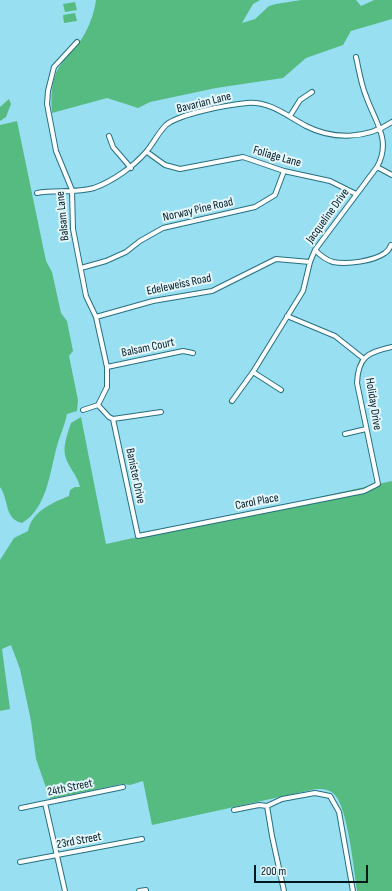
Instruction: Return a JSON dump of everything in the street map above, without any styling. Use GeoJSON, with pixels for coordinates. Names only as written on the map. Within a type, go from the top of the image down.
{"type":"FeatureCollection","features":[{"type":"Feature","properties":{"kind":"street","name":"Balsam Lane"},"geometry":{"type":"LineString","coordinates":[[76,42],[54,67],[48,90],[47,104],[56,151],[72,190],[73,229],[86,296],[96,317],[108,367],[107,387],[98,404]]}},
{"type":"Feature","properties":{"kind":"street","name":"Jacqueline Drive"},"geometry":{"type":"LineString","coordinates":[[232,402],[303,291],[310,262],[315,250],[377,168],[384,149],[380,130],[366,96],[356,57]]}},
{"type":"Feature","properties":{"kind":"street"},"geometry":{"type":"LineString","coordinates":[[290,116],[300,100],[312,92]]}},
{"type":"Feature","properties":{"kind":"street","name":"Bavarian Lane"},"geometry":{"type":"LineString","coordinates":[[37,193],[94,188],[131,168],[147,152],[165,127],[185,116],[249,103],[270,106],[306,126],[339,135],[354,136],[380,130],[392,122]]}},
{"type":"Feature","properties":{"kind":"street"},"geometry":{"type":"LineString","coordinates":[[109,136],[113,147],[131,168]]}},
{"type":"Feature","properties":{"kind":"street","name":"Foliage Lane"},"geometry":{"type":"LineString","coordinates":[[147,152],[165,165],[180,169],[243,157],[284,171],[330,180],[356,194]]}},
{"type":"Feature","properties":{"kind":"street"},"geometry":{"type":"LineString","coordinates":[[377,168],[392,175]]}},
{"type":"Feature","properties":{"kind":"street","name":"Norway Pine Road"},"geometry":{"type":"LineString","coordinates":[[81,268],[106,261],[126,252],[140,241],[162,228],[255,207],[275,196],[284,171]]}},
{"type":"Feature","properties":{"kind":"street"},"geometry":{"type":"LineString","coordinates":[[315,250],[323,258],[333,262],[346,263],[360,262],[386,253],[391,245]]}},
{"type":"Feature","properties":{"kind":"street","name":"Edeleweiss Road"},"geometry":{"type":"LineString","coordinates":[[96,317],[153,301],[212,291],[276,259],[310,262]]}},
{"type":"Feature","properties":{"kind":"street"},"geometry":{"type":"LineString","coordinates":[[287,316],[335,336],[364,358],[379,350],[392,347]]}},
{"type":"Feature","properties":{"kind":"street","name":"Balsam Court"},"geometry":{"type":"LineString","coordinates":[[108,367],[183,351],[193,353]]}},
{"type":"Feature","properties":{"kind":"street","name":"Holiday Drive"},"geometry":{"type":"LineString","coordinates":[[364,358],[358,369],[357,383],[378,484]]}},
{"type":"Feature","properties":{"kind":"street"},"geometry":{"type":"LineString","coordinates":[[252,372],[281,390]]}},
{"type":"Feature","properties":{"kind":"street"},"geometry":{"type":"LineString","coordinates":[[83,410],[98,404],[109,417],[113,419],[161,412]]}},
{"type":"Feature","properties":{"kind":"street","name":"Banister Drive"},"geometry":{"type":"LineString","coordinates":[[113,419],[138,536]]}},
{"type":"Feature","properties":{"kind":"street"},"geometry":{"type":"LineString","coordinates":[[345,434],[366,429]]}},
{"type":"Feature","properties":{"kind":"street","name":"Carol Place"},"geometry":{"type":"LineString","coordinates":[[138,536],[364,490],[378,484]]}},
{"type":"Feature","properties":{"kind":"street","name":"24th Street"},"geometry":{"type":"LineString","coordinates":[[21,808],[123,787]]}},
{"type":"Feature","properties":{"kind":"street"},"geometry":{"type":"LineString","coordinates":[[234,810],[259,805],[268,806],[282,800],[314,792],[330,796],[337,806],[344,834],[353,891]]}},
{"type":"Feature","properties":{"kind":"street"},"geometry":{"type":"LineString","coordinates":[[45,803],[65,891]]}},
{"type":"Feature","properties":{"kind":"street"},"geometry":{"type":"LineString","coordinates":[[268,806],[272,836],[284,891]]}},
{"type":"Feature","properties":{"kind":"street","name":"23rd Street"},"geometry":{"type":"LineString","coordinates":[[20,862],[142,839]]}},
{"type":"Feature","properties":{"kind":"street"},"geometry":{"type":"LineString","coordinates":[[139,891],[146,890]]}},
{"type":"Feature","properties":{"kind":"green space"},"geometry":{"type":"Polygon","coordinates":[[[96,0],[260,0],[253,4],[242,23],[255,19],[269,6],[301,0],[356,0],[361,6],[374,0],[392,0],[392,19],[351,31],[343,45],[306,58],[283,78],[216,88],[150,102],[138,108],[107,98],[52,113],[53,83],[56,73],[66,57],[79,43],[85,33],[92,17],[96,0]]]}},
{"type":"Feature","properties":{"kind":"green space"},"geometry":{"type":"Polygon","coordinates":[[[75,2],[77,10],[65,12],[63,4],[75,2]]]}},
{"type":"Feature","properties":{"kind":"green space"},"geometry":{"type":"Polygon","coordinates":[[[75,13],[77,21],[64,23],[63,15],[75,13]]]}},
{"type":"Feature","properties":{"kind":"green space"},"geometry":{"type":"Polygon","coordinates":[[[9,99],[11,104],[6,117],[0,121],[0,107],[9,99]]]}},
{"type":"Feature","properties":{"kind":"green space"},"geometry":{"type":"Polygon","coordinates":[[[17,121],[46,261],[52,272],[61,313],[67,321],[73,351],[69,356],[78,400],[77,411],[67,414],[42,499],[37,509],[22,523],[16,521],[12,517],[0,487],[0,125],[17,121]]]}},
{"type":"Feature","properties":{"kind":"green space"},"geometry":{"type":"Polygon","coordinates":[[[81,417],[106,544],[392,481],[392,891],[357,891],[347,825],[339,801],[330,791],[316,789],[152,825],[143,781],[130,785],[122,784],[50,799],[36,759],[31,721],[20,669],[11,645],[2,649],[10,709],[0,711],[0,560],[14,538],[28,531],[30,524],[38,513],[50,505],[69,496],[70,490],[75,487],[80,487],[77,478],[66,459],[65,447],[71,423],[81,417]]]}}]}
